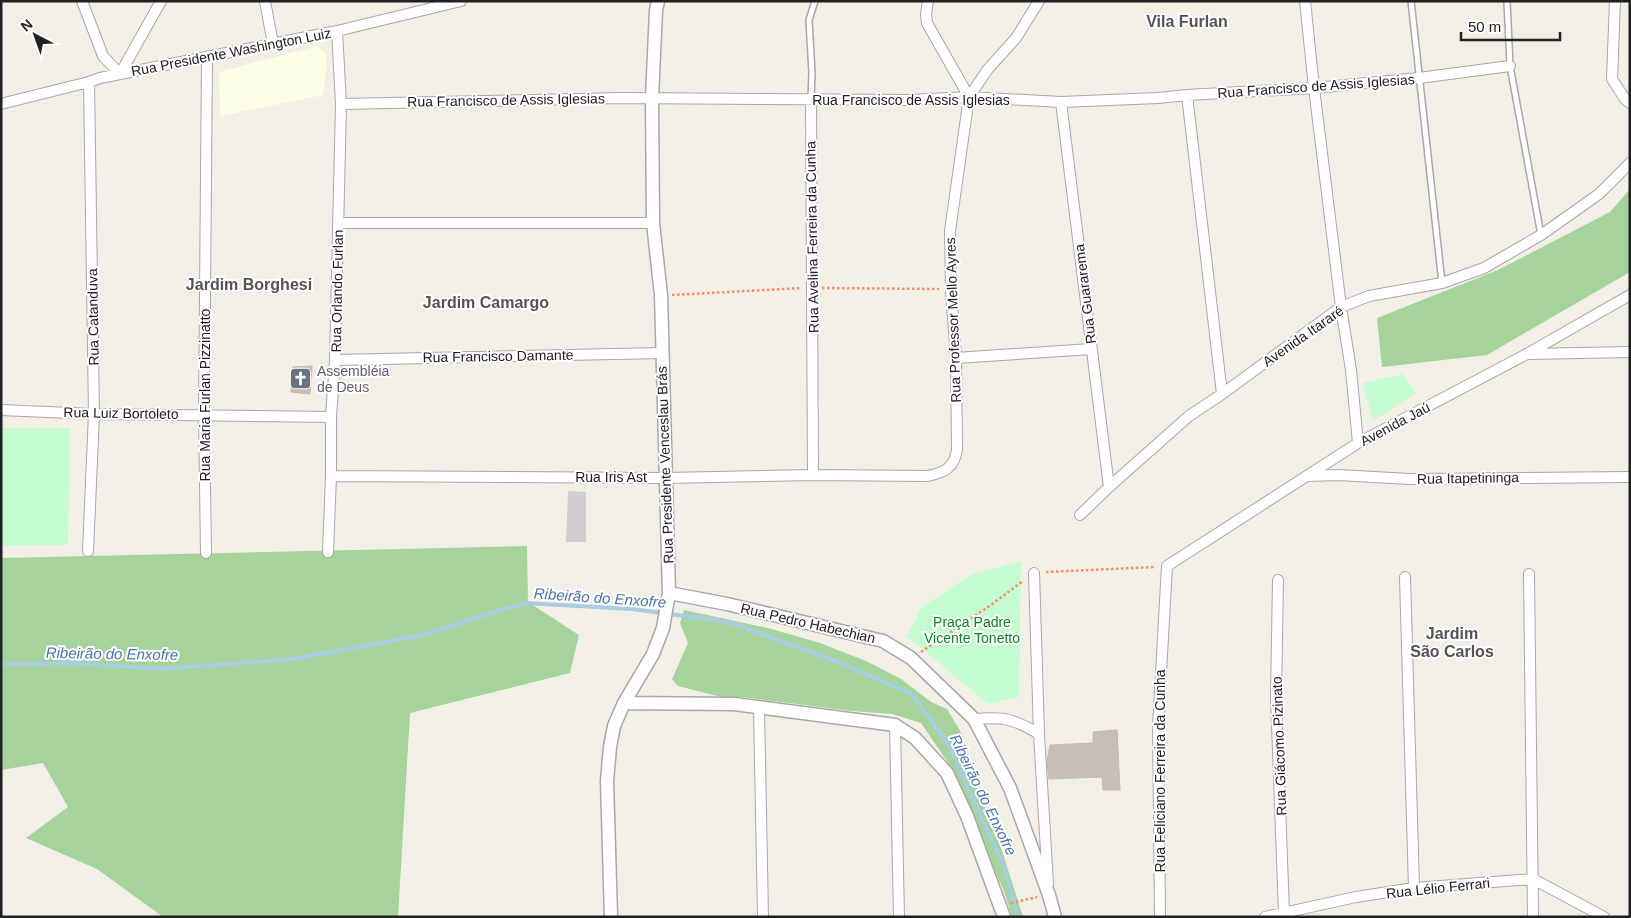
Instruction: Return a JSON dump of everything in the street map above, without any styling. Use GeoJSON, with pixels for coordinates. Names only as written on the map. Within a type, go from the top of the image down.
{"type":"FeatureCollection","features":[{"type":"Feature","properties":{"kind":"street"},"geometry":{"type":"LineString","coordinates":[[82,1],[103,56],[120,74],[161,1]]}},
{"type":"Feature","properties":{"kind":"street"},"geometry":{"type":"LineString","coordinates":[[265,1],[273,44]]}},
{"type":"Feature","properties":{"kind":"street","name":"Rua Presidente Washington Luiz"},"geometry":{"type":"LineString","coordinates":[[1,104],[100,78],[337,31],[462,1]]}},
{"type":"Feature","properties":{"kind":"street","name":"Rua Presidente Venceslau Brás"},"geometry":{"type":"LineString","coordinates":[[611,917],[607,781],[610,747],[614,726],[624,703],[653,654],[663,628],[669,593],[661,295],[653,223],[652,98],[658,1]]}},
{"type":"Feature","properties":{"kind":"street"},"geometry":{"type":"LineString","coordinates":[[928,1],[927,23],[968,97],[988,69],[1016,38],[1039,1]]}},
{"type":"Feature","properties":{"kind":"street"},"geometry":{"type":"LineString","coordinates":[[1305,1],[1341,307],[1351,370],[1358,443]]}},
{"type":"Feature","properties":{"kind":"street"},"geometry":{"type":"LineString","coordinates":[[1615,1],[1612,79],[1625,99],[1630,103]]}},
{"type":"Feature","properties":{"kind":"street","name":"Rua Orlando Furlan"},"geometry":{"type":"LineString","coordinates":[[328,552],[341,104],[337,31]]}},
{"type":"Feature","properties":{"kind":"street","name":"Rua Maria Furlan Pizzinatto"},"geometry":{"type":"LineString","coordinates":[[206,553],[204,414],[207,57]]}},
{"type":"Feature","properties":{"kind":"street","name":"Rua Francisco de Assis Iglesias"},"geometry":{"type":"LineString","coordinates":[[341,104],[652,98],[910,100],[968,97],[1061,102],[1314,88],[1419,78],[1510,66]]}},
{"type":"Feature","properties":{"kind":"street","name":"Rua Catanduva"},"geometry":{"type":"LineString","coordinates":[[88,551],[94,414],[89,82]]}},
{"type":"Feature","properties":{"kind":"street"},"geometry":{"type":"LineString","coordinates":[[1187,95],[1222,394]]}},
{"type":"Feature","properties":{"kind":"street","name":"Rua Professor Mello Ayres"},"geometry":{"type":"LineString","coordinates":[[948,469],[955,460],[957,450],[956,358],[950,290],[950,230],[968,97]]}},
{"type":"Feature","properties":{"kind":"street","name":"Rua Avelina Ferreira da Cunha"},"geometry":{"type":"LineString","coordinates":[[811,100],[813,474]]}},
{"type":"Feature","properties":{"kind":"street","name":"Rua Guararema"},"geometry":{"type":"LineString","coordinates":[[1061,102],[1109,487]]}},
{"type":"Feature","properties":{"kind":"street","name":"Avenida Itararé"},"geometry":{"type":"LineString","coordinates":[[1080,515],[1189,416],[1341,307],[1370,296],[1442,283],[1484,268],[1541,235],[1599,194],[1630,164]]}},
{"type":"Feature","properties":{"kind":"street"},"geometry":{"type":"LineString","coordinates":[[338,223],[653,223]]}},
{"type":"Feature","properties":{"kind":"street","name":"Avenida Jaú"},"geometry":{"type":"LineString","coordinates":[[1167,566],[1358,443],[1525,355],[1630,295]]}},
{"type":"Feature","properties":{"kind":"street"},"geometry":{"type":"LineString","coordinates":[[956,358],[1091,349]]}},
{"type":"Feature","properties":{"kind":"street"},"geometry":{"type":"LineString","coordinates":[[1525,355],[1630,352]]}},
{"type":"Feature","properties":{"kind":"street","name":"Rua Francisco Damante"},"geometry":{"type":"LineString","coordinates":[[335,360],[662,353]]}},
{"type":"Feature","properties":{"kind":"street","name":"Rua Luiz Bortoleto"},"geometry":{"type":"LineString","coordinates":[[1,410],[94,414],[331,417]]}},
{"type":"Feature","properties":{"kind":"street","name":"Rua Iris Ast"},"geometry":{"type":"LineString","coordinates":[[331,476],[665,478],[813,474],[927,476],[940,474],[948,469]]}},
{"type":"Feature","properties":{"kind":"street","name":"Rua Itapetininga"},"geometry":{"type":"LineString","coordinates":[[1307,476],[1338,474],[1410,479],[1630,477]]}},
{"type":"Feature","properties":{"kind":"street","name":"Rua Feliciano Ferreira da Cunha"},"geometry":{"type":"LineString","coordinates":[[1160,917],[1158,726],[1167,566]]}},
{"type":"Feature","properties":{"kind":"street"},"geometry":{"type":"LineString","coordinates":[[1034,573],[1038,734],[1049,895]]}},
{"type":"Feature","properties":{"kind":"street"},"geometry":{"type":"LineString","coordinates":[[1529,574],[1533,917]]}},
{"type":"Feature","properties":{"kind":"street"},"geometry":{"type":"LineString","coordinates":[[1405,577],[1414,888]]}},
{"type":"Feature","properties":{"kind":"street","name":"Rua Giácomo Pizinato"},"geometry":{"type":"LineString","coordinates":[[1278,580],[1276,697],[1284,913]]}},
{"type":"Feature","properties":{"kind":"street","name":"Rua Pedro Habechian"},"geometry":{"type":"LineString","coordinates":[[669,593],[883,640],[919,665],[939,687],[974,719],[1010,788],[1049,895],[1055,917]]}},
{"type":"Feature","properties":{"kind":"street"},"geometry":{"type":"LineString","coordinates":[[624,703],[734,704],[895,725],[915,738],[947,773],[967,816],[1004,911]]}},
{"type":"Feature","properties":{"kind":"street"},"geometry":{"type":"LineString","coordinates":[[758,708],[763,917]]}},
{"type":"Feature","properties":{"kind":"street"},"geometry":{"type":"LineString","coordinates":[[974,719],[1010,719],[1038,734]]}},
{"type":"Feature","properties":{"kind":"street"},"geometry":{"type":"LineString","coordinates":[[895,725],[899,917]]}},
{"type":"Feature","properties":{"kind":"street"},"geometry":{"type":"LineString","coordinates":[[1533,880],[1604,917]]}},
{"type":"Feature","properties":{"kind":"street","name":"Rua Lélio Ferrari"},"geometry":{"type":"LineString","coordinates":[[1265,917],[1356,897],[1414,888],[1533,880]]}},
{"type":"Feature","properties":{"kind":"lane","name":"Rua Avelina Ferreira da Cunha"},"geometry":{"type":"LineString","coordinates":[[811,100],[812,73],[809,20],[815,1]]}},
{"type":"Feature","properties":{"kind":"lane"},"geometry":{"type":"LineString","coordinates":[[1411,1],[1442,283]]}},
{"type":"Feature","properties":{"kind":"lane"},"geometry":{"type":"LineString","coordinates":[[1507,1],[1510,66],[1541,235]]}},
{"type":"Feature","properties":{"kind":"path"},"geometry":{"type":"LineString","coordinates":[[1004,911],[1023,899]]}},
{"type":"Feature","properties":{"kind":"shaded area"},"geometry":{"type":"Polygon","coordinates":[[[317,46],[325,53],[327,66],[323,95],[220,116],[219,72],[317,46]]]}},
{"type":"Feature","properties":{"kind":"shaded area"},"geometry":{"type":"Polygon","coordinates":[[[568,491],[586,492],[586,542],[566,542],[568,491]]]}},
{"type":"Feature","properties":{"kind":"green space"},"geometry":{"type":"Polygon","coordinates":[[[1630,189],[1630,272],[1487,355],[1382,367],[1377,318],[1498,270],[1610,212],[1630,189]]]}},
{"type":"Feature","properties":{"kind":"green space"},"geometry":{"type":"Polygon","coordinates":[[[1403,374],[1416,393],[1373,421],[1363,383],[1403,374]]]}},
{"type":"Feature","properties":{"kind":"green space"},"geometry":{"type":"Polygon","coordinates":[[[1,428],[70,428],[68,545],[1,546],[1,428]]]}},
{"type":"Feature","properties":{"kind":"green space"},"geometry":{"type":"Polygon","coordinates":[[[527,546],[528,602],[579,635],[570,673],[410,713],[398,917],[161,917],[97,869],[26,838],[68,807],[43,763],[1,770],[1,558],[527,546]]]}},
{"type":"Feature","properties":{"kind":"green space","name":"Praça Padre Vicente Tonetto"},"geometry":{"type":"Polygon","coordinates":[[[1021,561],[1019,697],[988,704],[907,636],[922,607],[970,575],[1021,561]]]}},
{"type":"Feature","properties":{"kind":"green space"},"geometry":{"type":"Polygon","coordinates":[[[684,610],[768,628],[820,643],[866,661],[901,679],[931,702],[947,709],[963,736],[968,763],[1003,854],[1023,917],[1012,917],[1004,891],[959,795],[953,770],[921,723],[892,714],[851,711],[742,697],[729,699],[678,686],[672,679],[688,643],[680,623],[684,610]]]}},
{"type":"Feature","properties":{"kind":"building","name":"Assembléia de Deus"},"geometry":{"type":"Polygon","coordinates":[[[312,366],[310,394],[291,392],[293,367],[312,366]]]}},
{"type":"Feature","properties":{"kind":"building"},"geometry":{"type":"Polygon","coordinates":[[[1117,730],[1120,790],[1103,790],[1102,777],[1049,779],[1047,761],[1050,745],[1093,743],[1093,732],[1117,730]]]}},
{"type":"Feature","properties":{"kind":"waterway","name":"Ribeirão do Enxofre"},"geometry":{"type":"LineString","coordinates":[[1,664],[72,663],[162,669],[293,659],[423,635],[524,603],[632,609],[729,622],[836,661],[912,694],[948,744],[1005,869],[1018,917]]}},
{"type":"Feature","properties":{"kind":"place","name":"Assembléia de Deus"},"geometry":{"type":"Point","coordinates":[301,379]}},
{"type":"Feature","properties":{"kind":"district","name":"Vila Furlan"},"geometry":{"type":"Point","coordinates":[1187,21]}},
{"type":"Feature","properties":{"kind":"district","name":"Jardim Borghesi"},"geometry":{"type":"Point","coordinates":[249,284]}},
{"type":"Feature","properties":{"kind":"district","name":"Jardim Camargo"},"geometry":{"type":"Point","coordinates":[486,302]}},
{"type":"Feature","properties":{"kind":"district","name":"Jardim São Carlos"},"geometry":{"type":"Point","coordinates":[1452,642]}}]}
